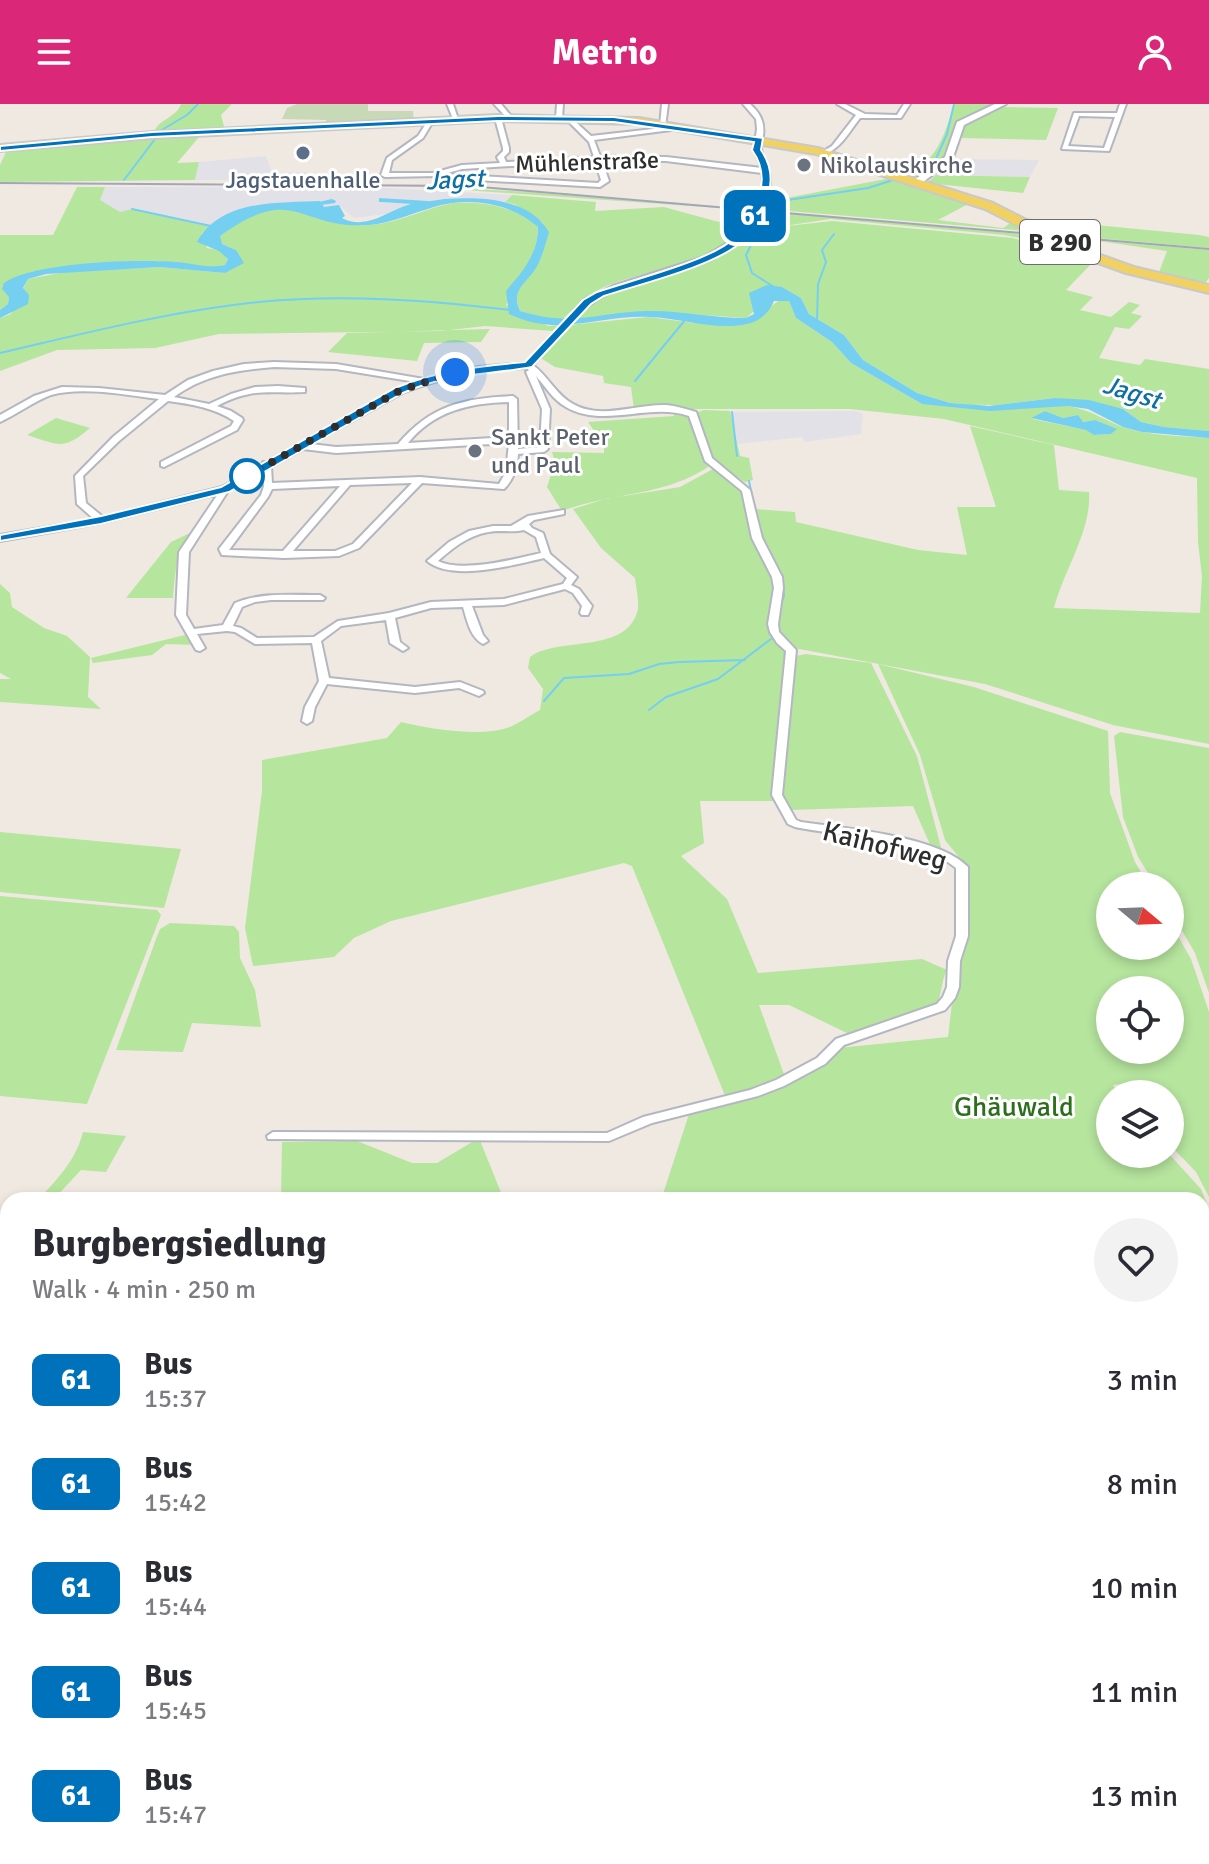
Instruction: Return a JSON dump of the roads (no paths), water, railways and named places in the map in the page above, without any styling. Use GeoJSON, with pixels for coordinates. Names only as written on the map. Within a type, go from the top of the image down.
{"type":"FeatureCollection","features":[{"type":"Feature","properties":{"kind":"main road","name":"B 290"},"geometry":{"type":"LineString","coordinates":[[0,148],[152,135],[504,118],[639,121],[824,153],[989,206],[1077,251],[1119,266],[1209,289]]}},
{"type":"Feature","properties":{"kind":"street"},"geometry":{"type":"LineString","coordinates":[[450,104],[457,121]]}},
{"type":"Feature","properties":{"kind":"street"},"geometry":{"type":"LineString","coordinates":[[497,104],[504,118],[506,152],[500,157],[504,164]]}},
{"type":"Feature","properties":{"kind":"street"},"geometry":{"type":"LineString","coordinates":[[433,175],[600,185],[605,181],[600,158],[590,138],[564,118],[560,104]]}},
{"type":"Feature","properties":{"kind":"street"},"geometry":{"type":"LineString","coordinates":[[663,126],[665,104]]}},
{"type":"Feature","properties":{"kind":"street"},"geometry":{"type":"LineString","coordinates":[[0,538],[101,520],[225,489],[422,381],[455,372],[528,365],[587,302],[616,286],[726,249],[736,242],[758,211],[767,184],[763,159],[757,150],[763,125],[758,114],[746,104]]}},
{"type":"Feature","properties":{"kind":"street"},"geometry":{"type":"LineString","coordinates":[[840,104],[862,115],[899,117],[907,104]]}},
{"type":"Feature","properties":{"kind":"street"},"geometry":{"type":"LineString","coordinates":[[916,183],[949,158],[960,124],[1002,104]]}},
{"type":"Feature","properties":{"kind":"street"},"geometry":{"type":"LineString","coordinates":[[1119,115],[1076,114],[1064,148],[1107,150],[1123,104]]}},
{"type":"Feature","properties":{"kind":"street"},"geometry":{"type":"LineString","coordinates":[[824,153],[834,147],[862,115]]}},
{"type":"Feature","properties":{"kind":"street"},"geometry":{"type":"LineString","coordinates":[[639,121],[637,123],[649,132]]}},
{"type":"Feature","properties":{"kind":"street"},"geometry":{"type":"LineString","coordinates":[[380,184],[389,159],[421,137],[429,123]]}},
{"type":"Feature","properties":{"kind":"street"},"geometry":{"type":"LineString","coordinates":[[590,138],[677,128]]}},
{"type":"Feature","properties":{"kind":"street","name":"Mühlenstraße"},"geometry":{"type":"LineString","coordinates":[[385,175],[433,175],[462,167],[600,158],[666,159],[765,171]]}},
{"type":"Feature","properties":{"kind":"street"},"geometry":{"type":"LineString","coordinates":[[101,520],[82,504],[79,476],[95,458],[190,382],[227,369],[252,365],[331,367],[422,381]]}},
{"type":"Feature","properties":{"kind":"street"},"geometry":{"type":"LineString","coordinates":[[514,452],[544,449],[546,409],[528,365]]}},
{"type":"Feature","properties":{"kind":"street","name":"Kaihofweg"},"geometry":{"type":"LineString","coordinates":[[273,1136],[609,1137],[648,1120],[754,1093],[780,1083],[821,1061],[840,1042],[941,1007],[953,987],[954,961],[962,936],[962,867],[959,862],[942,854],[848,831],[799,825],[792,822],[780,803],[777,774],[791,650],[776,637],[772,623],[779,594],[777,576],[755,535],[746,490],[708,459],[693,414],[674,408],[608,412],[576,409],[562,400],[528,365]]}},
{"type":"Feature","properties":{"kind":"street"},"geometry":{"type":"LineString","coordinates":[[212,406],[232,394],[247,390],[282,387],[302,390]]}},
{"type":"Feature","properties":{"kind":"street"},"geometry":{"type":"LineString","coordinates":[[0,419],[30,401],[61,390],[97,389],[212,406],[236,416],[238,424],[212,441],[164,464]]}},
{"type":"Feature","properties":{"kind":"street"},"geometry":{"type":"LineString","coordinates":[[268,486],[420,480],[501,487],[508,482],[514,464],[511,440],[513,399],[483,399],[443,408],[401,446]]}},
{"type":"Feature","properties":{"kind":"street"},"geometry":{"type":"LineString","coordinates":[[302,446],[336,450],[511,440]]}},
{"type":"Feature","properties":{"kind":"street"},"geometry":{"type":"LineString","coordinates":[[266,464],[268,486],[265,495],[224,549],[225,553],[336,554],[356,546],[420,480]]}},
{"type":"Feature","properties":{"kind":"street"},"geometry":{"type":"LineString","coordinates":[[284,555],[348,482]]}},
{"type":"Feature","properties":{"kind":"street"},"geometry":{"type":"LineString","coordinates":[[200,648],[181,615],[184,552],[225,489]]}},
{"type":"Feature","properties":{"kind":"street"},"geometry":{"type":"LineString","coordinates":[[527,526],[531,518],[561,512]]}},
{"type":"Feature","properties":{"kind":"street"},"geometry":{"type":"LineString","coordinates":[[546,555],[494,566],[434,565],[432,561],[470,532],[527,526],[540,535],[546,555],[572,577],[566,586]]}},
{"type":"Feature","properties":{"kind":"street"},"geometry":{"type":"LineString","coordinates":[[190,632],[227,628],[238,630],[255,641],[316,640],[338,624],[390,616],[431,605],[504,602],[566,586],[576,591],[587,606],[585,613]]}},
{"type":"Feature","properties":{"kind":"street"},"geometry":{"type":"LineString","coordinates":[[227,628],[238,605],[253,599],[320,598]]}},
{"type":"Feature","properties":{"kind":"street"},"geometry":{"type":"LineString","coordinates":[[467,605],[478,636],[483,641]]}},
{"type":"Feature","properties":{"kind":"street"},"geometry":{"type":"LineString","coordinates":[[390,616],[395,643],[403,648]]}},
{"type":"Feature","properties":{"kind":"street"},"geometry":{"type":"LineString","coordinates":[[307,721],[310,707],[324,681],[316,640]]}},
{"type":"Feature","properties":{"kind":"street"},"geometry":{"type":"LineString","coordinates":[[324,681],[415,690],[460,685],[479,693]]}},
{"type":"Feature","properties":{"kind":"water"},"geometry":{"type":"Polygon","coordinates":[[[444,199],[488,199],[516,206],[540,220],[549,232],[539,262],[518,294],[520,311],[570,319],[645,311],[746,318],[754,314],[749,293],[767,285],[782,287],[801,298],[809,314],[844,335],[863,360],[917,393],[950,403],[989,406],[1055,398],[1089,400],[1123,409],[1141,422],[1209,431],[1209,438],[1142,432],[1123,427],[1088,409],[1067,406],[990,411],[922,404],[851,363],[832,342],[796,318],[789,301],[774,301],[760,319],[735,326],[649,317],[562,325],[528,321],[509,314],[506,291],[532,254],[538,227],[515,212],[475,202],[447,204],[369,225],[345,225],[282,210],[265,212],[220,236],[222,244],[236,250],[244,263],[225,273],[159,267],[46,274],[28,279],[23,288],[29,295],[28,304],[0,318],[0,310],[8,304],[9,297],[2,289],[4,283],[38,270],[137,261],[225,265],[228,259],[219,251],[197,242],[207,228],[220,218],[252,206],[320,201],[324,207],[339,205],[345,216],[342,218],[360,222],[411,204],[444,199]]]}},
{"type":"Feature","properties":{"kind":"water"},"geometry":{"type":"Polygon","coordinates":[[[1045,411],[1063,418],[1078,415],[1083,422],[1095,420],[1117,429],[1111,434],[1094,435],[1086,430],[1031,418],[1045,411]]]}},
{"type":"Feature","properties":{"kind":"waterway"},"geometry":{"type":"LineString","coordinates":[[160,131],[187,115],[198,104]]}},
{"type":"Feature","properties":{"kind":"waterway"},"geometry":{"type":"LineString","coordinates":[[903,176],[934,163],[947,134],[954,104]]}},
{"type":"Feature","properties":{"kind":"waterway"},"geometry":{"type":"LineString","coordinates":[[124,180],[155,139]]}},
{"type":"Feature","properties":{"kind":"waterway"},"geometry":{"type":"LineString","coordinates":[[774,287],[752,273],[746,255],[770,208],[781,201],[868,188],[896,179]]}},
{"type":"Feature","properties":{"kind":"waterway","name":"Jagst"},"geometry":{"type":"LineString","coordinates":[[382,200],[428,203]]}},
{"type":"Feature","properties":{"kind":"waterway"},"geometry":{"type":"LineString","coordinates":[[314,204],[332,201]]}},
{"type":"Feature","properties":{"kind":"waterway"},"geometry":{"type":"LineString","coordinates":[[132,209],[211,226]]}},
{"type":"Feature","properties":{"kind":"waterway"},"geometry":{"type":"LineString","coordinates":[[817,320],[818,284],[826,262],[822,250],[834,234]]}},
{"type":"Feature","properties":{"kind":"waterway"},"geometry":{"type":"LineString","coordinates":[[0,353],[161,317],[259,302],[322,298],[385,299],[510,310]]}},
{"type":"Feature","properties":{"kind":"waterway"},"geometry":{"type":"LineString","coordinates":[[635,381],[685,320]]}},
{"type":"Feature","properties":{"kind":"waterway"},"geometry":{"type":"LineString","coordinates":[[732,412],[737,456]]}},
{"type":"Feature","properties":{"kind":"waterway"},"geometry":{"type":"LineString","coordinates":[[749,481],[759,529]]}},
{"type":"Feature","properties":{"kind":"waterway"},"geometry":{"type":"LineString","coordinates":[[746,509],[752,539]]}},
{"type":"Feature","properties":{"kind":"waterway"},"geometry":{"type":"LineString","coordinates":[[780,606],[784,596],[782,579]]}},
{"type":"Feature","properties":{"kind":"waterway"},"geometry":{"type":"LineString","coordinates":[[743,660],[771,639]]}},
{"type":"Feature","properties":{"kind":"waterway"},"geometry":{"type":"LineString","coordinates":[[544,701],[564,678],[629,674],[659,664],[743,660]]}},
{"type":"Feature","properties":{"kind":"waterway"},"geometry":{"type":"LineString","coordinates":[[649,710],[666,697],[718,679],[743,660]]}},
{"type":"Feature","properties":{"kind":"railway"},"geometry":{"type":"LineString","coordinates":[[0,183],[469,186],[1209,249]]}},
{"type":"Feature","properties":{"kind":"place","name":"Jagstauenhalle"},"geometry":{"type":"Point","coordinates":[303,153]}},
{"type":"Feature","properties":{"kind":"place","name":"Nikolauskirche"},"geometry":{"type":"Point","coordinates":[804,165]}},
{"type":"Feature","properties":{"kind":"place","name":"Sankt Peter und Paul"},"geometry":{"type":"Point","coordinates":[475,451]}},
{"type":"Feature","properties":{"kind":"park label","name":"Ghäuwald"},"geometry":{"type":"Point","coordinates":[1014,1106]}}]}
